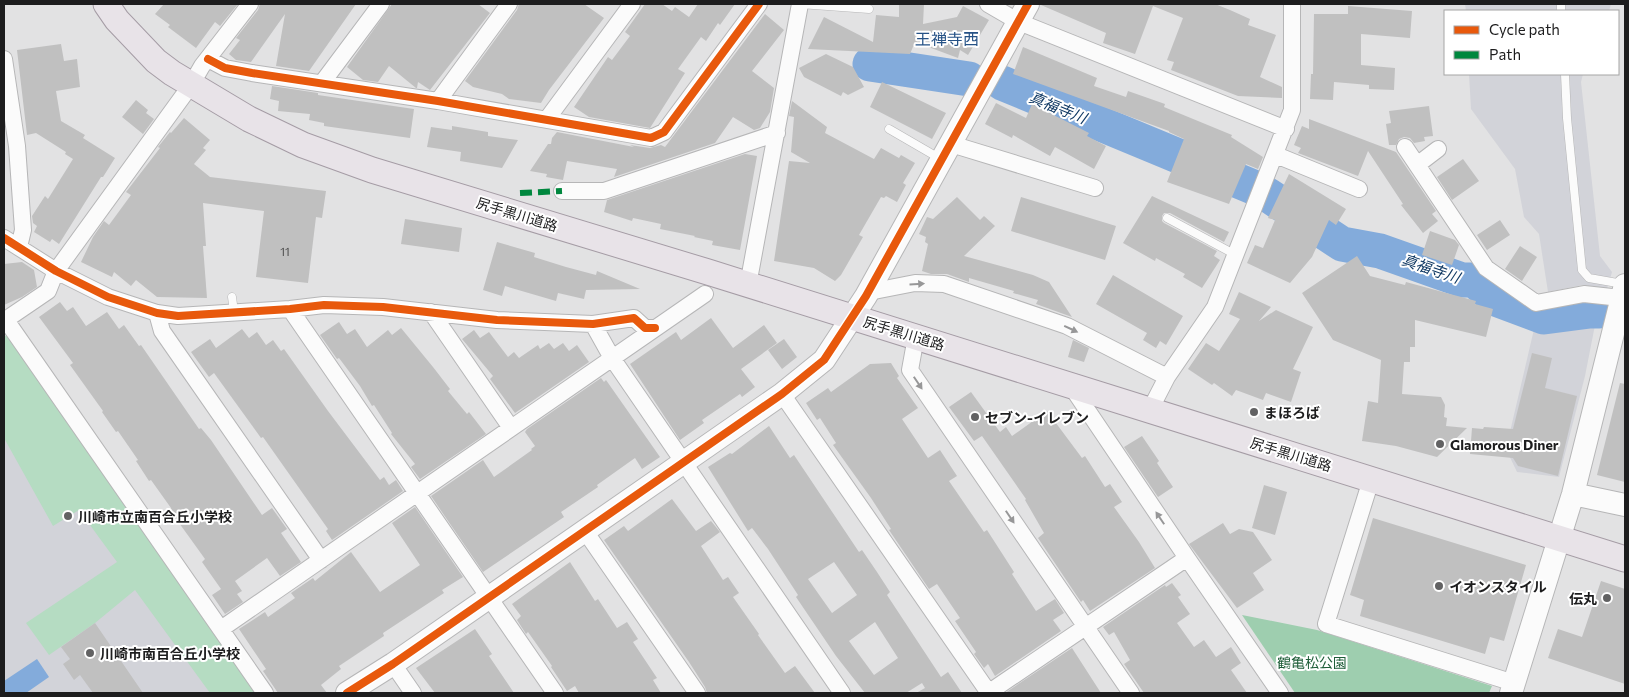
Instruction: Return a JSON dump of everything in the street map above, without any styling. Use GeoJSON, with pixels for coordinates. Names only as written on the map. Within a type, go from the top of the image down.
{"type":"FeatureCollection","features":[{"type":"Feature","properties":{"kind":"main road","name":"尻手黒川道路"},"geometry":{"type":"LineString","coordinates":[[106,4],[117,20],[156,61],[248,119],[303,145],[372,170],[853,317],[1625,558]]}},
{"type":"Feature","properties":{"kind":"street"},"geometry":{"type":"LineString","coordinates":[[250,4],[208,59],[56,271],[48,291],[5,321],[265,693]]}},
{"type":"Feature","properties":{"kind":"street"},"geometry":{"type":"LineString","coordinates":[[322,83],[381,4]]}},
{"type":"Feature","properties":{"kind":"street"},"geometry":{"type":"LineString","coordinates":[[438,100],[509,4]]}},
{"type":"Feature","properties":{"kind":"street"},"geometry":{"type":"LineString","coordinates":[[547,119],[632,4]]}},
{"type":"Feature","properties":{"kind":"street"},"geometry":{"type":"LineString","coordinates":[[208,59],[225,68],[252,73],[438,100],[651,138],[664,132],[759,4]]}},
{"type":"Feature","properties":{"kind":"street"},"geometry":{"type":"LineString","coordinates":[[748,285],[800,4]]}},
{"type":"Feature","properties":{"kind":"street"},"geometry":{"type":"LineString","coordinates":[[988,4],[1024,13],[1286,129]]}},
{"type":"Feature","properties":{"kind":"street"},"geometry":{"type":"LineString","coordinates":[[1150,410],[1168,377],[1215,308],[1286,129],[1292,110],[1288,5]]}},
{"type":"Feature","properties":{"kind":"street"},"geometry":{"type":"LineString","coordinates":[[347,693],[393,664],[782,394],[824,360],[869,292],[1024,13]]}},
{"type":"Feature","properties":{"kind":"street"},"geometry":{"type":"LineString","coordinates":[[4,59],[17,146],[23,230],[19,247]]}},
{"type":"Feature","properties":{"kind":"street"},"geometry":{"type":"LineString","coordinates":[[562,190],[604,191],[777,133]]}},
{"type":"Feature","properties":{"kind":"street"},"geometry":{"type":"LineString","coordinates":[[1371,480],[1326,624],[1512,688],[1573,494],[1624,289],[1536,303],[1486,268],[1405,147]]}},
{"type":"Feature","properties":{"kind":"street"},"geometry":{"type":"LineString","coordinates":[[1417,165],[1438,150]]}},
{"type":"Feature","properties":{"kind":"street"},"geometry":{"type":"LineString","coordinates":[[946,152],[1095,188]]}},
{"type":"Feature","properties":{"kind":"street"},"geometry":{"type":"LineString","coordinates":[[1276,155],[1359,189]]}},
{"type":"Feature","properties":{"kind":"street"},"geometry":{"type":"LineString","coordinates":[[4,238],[56,271],[108,297],[157,313],[178,316],[233,304],[290,309],[324,304],[383,307],[497,320],[593,324],[634,318],[645,328],[655,328]]}},
{"type":"Feature","properties":{"kind":"street"},"geometry":{"type":"LineString","coordinates":[[869,292],[914,283],[944,284],[1067,326],[1168,377]]}},
{"type":"Feature","properties":{"kind":"street"},"geometry":{"type":"LineString","coordinates":[[221,629],[705,294]]}},
{"type":"Feature","properties":{"kind":"street"},"geometry":{"type":"LineString","coordinates":[[290,309],[555,693]]}},
{"type":"Feature","properties":{"kind":"street"},"geometry":{"type":"LineString","coordinates":[[431,312],[512,428]]}},
{"type":"Feature","properties":{"kind":"street"},"geometry":{"type":"LineString","coordinates":[[157,313],[162,331],[321,560]]}},
{"type":"Feature","properties":{"kind":"street"},"geometry":{"type":"LineString","coordinates":[[593,324],[612,358],[842,693]]}},
{"type":"Feature","properties":{"kind":"street"},"geometry":{"type":"LineString","coordinates":[[916,338],[910,370],[1131,693]]}},
{"type":"Feature","properties":{"kind":"street"},"geometry":{"type":"LineString","coordinates":[[1071,386],[1280,693]]}},
{"type":"Feature","properties":{"kind":"street"},"geometry":{"type":"LineString","coordinates":[[782,394],[989,693],[1187,558]]}},
{"type":"Feature","properties":{"kind":"street"},"geometry":{"type":"LineString","coordinates":[[1573,494],[1625,505]]}},
{"type":"Feature","properties":{"kind":"street"},"geometry":{"type":"LineString","coordinates":[[585,531],[696,693]]}},
{"type":"Feature","properties":{"kind":"street"},"geometry":{"type":"LineString","coordinates":[[393,664],[413,693]]}},
{"type":"Feature","properties":{"kind":"lane"},"geometry":{"type":"LineString","coordinates":[[800,4],[869,8]]}},
{"type":"Feature","properties":{"kind":"lane"},"geometry":{"type":"LineString","coordinates":[[1564,75],[1582,270],[1589,278],[1624,289]]}},
{"type":"Feature","properties":{"kind":"lane"},"geometry":{"type":"LineString","coordinates":[[889,129],[946,152]]}},
{"type":"Feature","properties":{"kind":"lane"},"geometry":{"type":"LineString","coordinates":[[1167,218],[1236,255]]}},
{"type":"Feature","properties":{"kind":"shaded area"},"geometry":{"type":"Polygon","coordinates":[[[1465,4],[1611,4],[1609,10],[1466,10],[1465,4]]]}},
{"type":"Feature","properties":{"kind":"shaded area"},"geometry":{"type":"Polygon","coordinates":[[[1469,75],[1583,75],[1581,82],[1600,256],[1612,272],[1607,289],[1582,285],[1548,292],[1539,234],[1524,217],[1515,169],[1471,109],[1469,75]]]}},
{"type":"Feature","properties":{"kind":"shaded area"},"geometry":{"type":"Polygon","coordinates":[[[1585,317],[1596,320],[1585,376],[1559,477],[1517,472],[1506,449],[1535,325],[1585,317]]]}},
{"type":"Feature","properties":{"kind":"shaded area","name":"川崎市立南百合丘小学校"},"geometry":{"type":"Polygon","coordinates":[[[4,335],[255,693],[4,693],[4,335]]]}},
{"type":"Feature","properties":{"kind":"green space"},"geometry":{"type":"Polygon","coordinates":[[[4,335],[10,338],[255,693],[210,693],[135,590],[95,623],[49,655],[26,623],[117,562],[79,510],[53,526],[4,438],[4,335]]]}},
{"type":"Feature","properties":{"kind":"green space","name":"鶴亀松公園"},"geometry":{"type":"Polygon","coordinates":[[[1242,615],[1317,630],[1492,686],[1489,693],[1295,693],[1242,615]]]}},
{"type":"Feature","properties":{"kind":"water"},"geometry":{"type":"Polygon","coordinates":[[[37,659],[49,677],[26,693],[4,693],[4,681],[37,659]]]}},
{"type":"Feature","properties":{"kind":"building"},"geometry":{"type":"Polygon","coordinates":[[[164,4],[238,4],[220,26],[215,22],[196,48],[168,27],[170,25],[155,14],[164,4]]]}},
{"type":"Feature","properties":{"kind":"building"},"geometry":{"type":"Polygon","coordinates":[[[260,4],[356,4],[309,71],[276,66],[285,14],[251,62],[236,60],[229,54],[240,40],[236,38],[258,10],[260,4]]]}},
{"type":"Feature","properties":{"kind":"building"},"geometry":{"type":"Polygon","coordinates":[[[392,4],[478,4],[490,13],[430,90],[418,82],[416,88],[389,66],[378,82],[363,80],[347,67],[392,4]]]}},
{"type":"Feature","properties":{"kind":"building"},"geometry":{"type":"Polygon","coordinates":[[[519,4],[584,4],[604,18],[541,103],[509,99],[502,94],[473,87],[465,81],[517,10],[519,4]]]}},
{"type":"Feature","properties":{"kind":"building"},"geometry":{"type":"Polygon","coordinates":[[[645,4],[662,4],[672,11],[675,7],[689,17],[698,4],[735,4],[720,25],[718,23],[706,41],[701,37],[678,69],[685,73],[650,128],[589,117],[574,107],[608,57],[612,60],[630,36],[625,32],[645,4]]]}},
{"type":"Feature","properties":{"kind":"building"},"geometry":{"type":"Polygon","coordinates":[[[899,4],[924,4],[923,24],[957,17],[963,6],[989,20],[968,55],[960,50],[958,58],[915,42],[910,54],[808,49],[824,17],[873,42],[876,15],[899,17],[899,4]]]}},
{"type":"Feature","properties":{"kind":"building"},"geometry":{"type":"Polygon","coordinates":[[[1041,4],[1215,4],[1250,19],[1248,25],[1276,35],[1260,77],[1282,87],[1282,98],[1238,96],[1171,70],[1174,62],[1167,60],[1183,18],[1153,6],[1135,54],[1103,43],[1106,33],[1041,4]]]}},
{"type":"Feature","properties":{"kind":"building"},"geometry":{"type":"Polygon","coordinates":[[[1348,6],[1412,11],[1410,38],[1361,34],[1361,65],[1395,68],[1394,90],[1369,89],[1369,85],[1334,82],[1333,100],[1310,99],[1311,74],[1313,74],[1314,14],[1348,14],[1348,6]]]}},
{"type":"Feature","properties":{"kind":"building"},"geometry":{"type":"Polygon","coordinates":[[[765,14],[784,30],[752,71],[774,88],[770,112],[760,128],[754,130],[733,117],[715,143],[614,177],[617,169],[567,161],[563,180],[546,177],[547,174],[530,171],[548,144],[551,144],[552,138],[557,132],[634,147],[630,145],[650,148],[661,145],[665,147],[765,14]]]}},
{"type":"Feature","properties":{"kind":"building"},"geometry":{"type":"Polygon","coordinates":[[[61,44],[64,61],[77,59],[80,87],[56,91],[61,121],[85,135],[83,138],[115,158],[59,244],[52,239],[50,242],[34,232],[37,226],[33,223],[32,216],[45,196],[48,199],[73,159],[65,154],[66,152],[36,133],[27,135],[17,50],[61,44]]]}},
{"type":"Feature","properties":{"kind":"building"},"geometry":{"type":"Polygon","coordinates":[[[1023,47],[1097,78],[1094,86],[1126,97],[1128,91],[1165,104],[1164,107],[1232,135],[1231,137],[1263,157],[1258,169],[1246,164],[1229,204],[1167,182],[1184,139],[1169,131],[1013,74],[1023,47]]]}},
{"type":"Feature","properties":{"kind":"building"},"geometry":{"type":"Polygon","coordinates":[[[826,54],[853,67],[864,87],[848,95],[843,92],[841,96],[804,77],[799,68],[826,54]]]}},
{"type":"Feature","properties":{"kind":"building"},"geometry":{"type":"Polygon","coordinates":[[[882,82],[946,113],[932,139],[870,107],[882,82]]]}},
{"type":"Feature","properties":{"kind":"building"},"geometry":{"type":"Polygon","coordinates":[[[272,86],[318,93],[318,95],[414,109],[410,138],[324,126],[324,123],[309,120],[310,114],[278,111],[279,101],[270,99],[272,86]]]}},
{"type":"Feature","properties":{"kind":"building"},"geometry":{"type":"Polygon","coordinates":[[[136,100],[148,110],[146,113],[154,119],[143,134],[122,117],[136,100]]]}},
{"type":"Feature","properties":{"kind":"building"},"geometry":{"type":"Polygon","coordinates":[[[792,101],[827,127],[825,133],[874,159],[881,148],[899,158],[901,155],[915,163],[903,183],[906,185],[897,202],[886,196],[884,198],[881,197],[859,235],[863,237],[841,275],[835,281],[814,268],[774,261],[789,161],[810,163],[791,152],[794,117],[789,116],[792,101]]]}},
{"type":"Feature","properties":{"kind":"building"},"geometry":{"type":"Polygon","coordinates":[[[996,103],[1026,118],[1032,104],[1089,133],[1087,136],[1106,146],[1094,169],[1055,147],[1050,156],[1013,135],[1012,138],[985,124],[996,103]]]}},
{"type":"Feature","properties":{"kind":"building"},"geometry":{"type":"Polygon","coordinates":[[[1429,106],[1433,136],[1424,137],[1425,141],[1414,143],[1410,138],[1404,137],[1399,139],[1396,145],[1389,145],[1386,124],[1391,123],[1389,111],[1429,106]]]}},
{"type":"Feature","properties":{"kind":"building"},"geometry":{"type":"Polygon","coordinates":[[[184,118],[210,140],[203,148],[206,150],[194,164],[210,177],[326,191],[322,218],[316,217],[308,283],[256,277],[264,211],[203,203],[206,246],[203,246],[207,298],[157,297],[136,280],[131,286],[114,272],[112,277],[81,262],[93,237],[104,221],[109,225],[131,195],[126,192],[160,148],[158,147],[184,118]]]}},
{"type":"Feature","properties":{"kind":"building"},"geometry":{"type":"Polygon","coordinates":[[[1309,119],[1396,152],[1436,211],[1432,214],[1438,221],[1423,233],[1401,205],[1403,204],[1368,151],[1358,176],[1298,153],[1301,148],[1294,145],[1302,126],[1309,129],[1309,119]]]}},
{"type":"Feature","properties":{"kind":"building"},"geometry":{"type":"Polygon","coordinates":[[[452,126],[488,132],[488,136],[518,140],[502,168],[460,161],[461,152],[427,147],[431,127],[452,130],[452,126]]]}},
{"type":"Feature","properties":{"kind":"building"},"geometry":{"type":"Polygon","coordinates":[[[745,154],[757,156],[740,250],[712,245],[713,241],[660,229],[661,224],[633,218],[632,221],[604,212],[607,200],[745,154]]]}},
{"type":"Feature","properties":{"kind":"building"},"geometry":{"type":"Polygon","coordinates":[[[1463,159],[1479,181],[1452,200],[1437,177],[1463,159]]]}},
{"type":"Feature","properties":{"kind":"building"},"geometry":{"type":"Polygon","coordinates":[[[1289,174],[1346,209],[1336,225],[1329,220],[1312,257],[1290,283],[1247,263],[1255,245],[1263,248],[1275,220],[1268,218],[1289,174]]]}},
{"type":"Feature","properties":{"kind":"building"},"geometry":{"type":"Polygon","coordinates":[[[1152,196],[1229,232],[1224,242],[1170,213],[1164,213],[1162,216],[1164,223],[1217,251],[1214,256],[1220,260],[1202,288],[1183,277],[1185,274],[1156,258],[1155,261],[1123,243],[1152,196]]]}},
{"type":"Feature","properties":{"kind":"building"},"geometry":{"type":"Polygon","coordinates":[[[957,197],[980,220],[984,216],[995,226],[964,256],[1033,275],[1049,282],[1072,317],[1036,304],[1038,300],[1013,293],[1014,291],[969,278],[969,282],[947,274],[931,274],[922,271],[928,244],[925,242],[926,237],[919,234],[927,217],[933,219],[957,197]]]}},
{"type":"Feature","properties":{"kind":"building"},"geometry":{"type":"Polygon","coordinates":[[[1021,197],[1116,226],[1105,260],[1011,231],[1021,197]]]}},
{"type":"Feature","properties":{"kind":"building"},"geometry":{"type":"Polygon","coordinates":[[[405,219],[462,228],[459,252],[401,244],[405,219]]]}},
{"type":"Feature","properties":{"kind":"building"},"geometry":{"type":"Polygon","coordinates":[[[1500,220],[1510,235],[1487,250],[1477,235],[1500,220]]]}},
{"type":"Feature","properties":{"kind":"building"},"geometry":{"type":"Polygon","coordinates":[[[1430,231],[1455,240],[1459,245],[1452,265],[1422,255],[1430,231]]]}},
{"type":"Feature","properties":{"kind":"building"},"geometry":{"type":"Polygon","coordinates":[[[497,242],[535,253],[534,257],[566,267],[596,275],[597,271],[640,289],[586,290],[584,299],[558,293],[556,301],[505,286],[502,296],[483,290],[497,242]]]}},
{"type":"Feature","properties":{"kind":"building"},"geometry":{"type":"Polygon","coordinates":[[[1520,246],[1537,257],[1522,281],[1505,269],[1520,246]]]}},
{"type":"Feature","properties":{"kind":"building"},"geometry":{"type":"Polygon","coordinates":[[[1357,256],[1370,276],[1405,285],[1406,282],[1476,301],[1475,304],[1493,309],[1486,337],[1415,320],[1415,347],[1410,347],[1410,362],[1404,362],[1402,394],[1441,397],[1445,405],[1444,417],[1447,418],[1446,426],[1467,428],[1437,457],[1396,446],[1362,441],[1368,401],[1378,403],[1381,360],[1333,340],[1302,293],[1357,256]]]}},
{"type":"Feature","properties":{"kind":"building"},"geometry":{"type":"Polygon","coordinates":[[[22,262],[34,270],[37,287],[22,297],[4,305],[4,264],[22,262]]]}},
{"type":"Feature","properties":{"kind":"building"},"geometry":{"type":"Polygon","coordinates":[[[1113,275],[1183,316],[1166,345],[1160,341],[1156,348],[1143,340],[1147,333],[1096,304],[1113,275]]]}},
{"type":"Feature","properties":{"kind":"building"},"geometry":{"type":"Polygon","coordinates":[[[1239,292],[1271,307],[1259,321],[1276,310],[1313,327],[1293,369],[1301,372],[1291,402],[1266,393],[1263,400],[1236,390],[1232,396],[1214,383],[1212,385],[1188,369],[1206,343],[1219,351],[1240,319],[1229,314],[1239,292]]]}},
{"type":"Feature","properties":{"kind":"building"},"geometry":{"type":"Polygon","coordinates":[[[60,302],[67,311],[73,307],[86,326],[107,312],[119,329],[124,325],[139,346],[141,345],[199,429],[201,428],[211,440],[262,515],[272,508],[287,529],[281,533],[301,562],[280,576],[267,558],[235,581],[242,591],[237,594],[243,602],[225,614],[212,595],[221,589],[202,562],[205,559],[169,509],[171,508],[151,480],[149,481],[136,461],[138,460],[118,431],[116,432],[70,365],[73,363],[39,317],[60,302]]]}},
{"type":"Feature","properties":{"kind":"building"},"geometry":{"type":"Polygon","coordinates":[[[711,318],[733,348],[764,325],[777,343],[741,369],[755,387],[742,397],[740,394],[702,420],[704,423],[680,440],[630,364],[676,332],[681,340],[711,318]]]}},
{"type":"Feature","properties":{"kind":"building"},"geometry":{"type":"Polygon","coordinates":[[[339,322],[347,334],[355,329],[367,347],[388,330],[392,335],[401,328],[450,389],[448,391],[467,414],[469,412],[486,434],[420,479],[411,467],[415,464],[391,434],[374,405],[372,406],[360,386],[320,335],[339,322]]]}},
{"type":"Feature","properties":{"kind":"building"},"geometry":{"type":"Polygon","coordinates":[[[242,329],[249,338],[257,332],[266,345],[273,340],[281,351],[284,349],[380,480],[384,477],[389,485],[396,480],[403,491],[332,540],[326,531],[328,529],[263,437],[261,438],[214,373],[209,377],[191,352],[210,339],[216,348],[242,329]]]}},
{"type":"Feature","properties":{"kind":"building"},"geometry":{"type":"Polygon","coordinates":[[[474,330],[480,338],[489,332],[508,357],[514,352],[519,358],[538,345],[540,349],[549,343],[554,349],[563,343],[569,351],[577,345],[589,362],[515,413],[490,379],[493,376],[462,339],[474,330]]]}},
{"type":"Feature","properties":{"kind":"building"},"geometry":{"type":"Polygon","coordinates":[[[784,339],[797,357],[782,369],[768,350],[784,339]]]}},
{"type":"Feature","properties":{"kind":"building"},"geometry":{"type":"Polygon","coordinates":[[[1073,340],[1089,348],[1084,362],[1068,357],[1073,340]]]}},
{"type":"Feature","properties":{"kind":"building"},"geometry":{"type":"Polygon","coordinates":[[[1532,353],[1552,358],[1545,388],[1577,396],[1558,476],[1518,466],[1513,458],[1470,454],[1472,428],[1513,429],[1532,353]]]}},
{"type":"Feature","properties":{"kind":"building"},"geometry":{"type":"Polygon","coordinates":[[[891,363],[899,376],[897,378],[918,408],[902,419],[928,458],[940,450],[957,476],[949,481],[984,532],[987,530],[1036,611],[1055,599],[1064,613],[1053,620],[1061,631],[995,676],[988,664],[984,668],[974,654],[976,652],[955,621],[960,618],[937,584],[929,589],[889,530],[891,529],[871,498],[833,445],[836,443],[820,418],[817,420],[806,403],[828,388],[831,392],[870,364],[891,363]]]}},
{"type":"Feature","properties":{"kind":"building"},"geometry":{"type":"Polygon","coordinates":[[[601,378],[604,382],[606,380],[660,457],[642,469],[635,458],[597,485],[598,487],[561,512],[564,517],[483,572],[431,496],[483,460],[494,477],[535,446],[525,432],[527,429],[601,378]]]}},
{"type":"Feature","properties":{"kind":"building"},"geometry":{"type":"Polygon","coordinates":[[[1620,383],[1625,384],[1625,482],[1597,475],[1620,383]]]}},
{"type":"Feature","properties":{"kind":"building"},"geometry":{"type":"Polygon","coordinates":[[[971,392],[1000,432],[1006,427],[1012,436],[1047,411],[1082,458],[1085,456],[1105,487],[1110,484],[1122,502],[1114,507],[1155,568],[1090,611],[1083,600],[1081,602],[1038,538],[1044,533],[1026,499],[982,436],[974,441],[949,407],[971,392]]]}},
{"type":"Feature","properties":{"kind":"building"},"geometry":{"type":"Polygon","coordinates":[[[769,426],[790,458],[794,455],[859,552],[862,550],[890,592],[887,595],[941,677],[948,672],[962,693],[916,693],[925,688],[922,683],[906,693],[865,693],[836,656],[796,597],[798,595],[768,549],[752,528],[748,531],[708,467],[730,453],[732,454],[769,426]],[[834,562],[808,579],[832,613],[857,595],[834,562]],[[875,622],[849,641],[874,675],[898,658],[875,622]]]}},
{"type":"Feature","properties":{"kind":"building"},"geometry":{"type":"Polygon","coordinates":[[[1142,436],[1159,461],[1157,463],[1173,487],[1158,497],[1124,447],[1142,436]]]}},
{"type":"Feature","properties":{"kind":"building"},"geometry":{"type":"Polygon","coordinates":[[[1264,485],[1287,492],[1275,535],[1252,528],[1264,485]]]}},
{"type":"Feature","properties":{"kind":"building"},"geometry":{"type":"Polygon","coordinates":[[[672,499],[696,531],[711,521],[720,532],[701,546],[723,580],[728,577],[739,593],[733,597],[785,673],[795,666],[815,693],[707,693],[689,662],[604,540],[624,526],[628,531],[672,499]]]}},
{"type":"Feature","properties":{"kind":"building"},"geometry":{"type":"Polygon","coordinates":[[[415,507],[463,577],[442,590],[444,593],[383,633],[384,636],[339,666],[341,669],[321,685],[327,693],[278,693],[263,671],[266,669],[239,629],[265,612],[268,617],[295,598],[291,593],[313,578],[315,581],[351,552],[380,592],[420,565],[392,523],[415,507]]]}},
{"type":"Feature","properties":{"kind":"building"},"geometry":{"type":"Polygon","coordinates":[[[1373,518],[1526,565],[1504,641],[1490,637],[1485,654],[1360,616],[1364,600],[1350,595],[1373,518]]]}},
{"type":"Feature","properties":{"kind":"building"},"geometry":{"type":"Polygon","coordinates":[[[1223,523],[1230,534],[1239,529],[1253,532],[1272,560],[1253,573],[1264,590],[1237,608],[1189,544],[1223,523]]]}},
{"type":"Feature","properties":{"kind":"building"},"geometry":{"type":"Polygon","coordinates":[[[570,562],[595,601],[598,599],[617,628],[627,622],[638,639],[633,642],[657,678],[653,680],[661,693],[579,693],[575,686],[567,691],[528,632],[526,634],[517,620],[521,616],[512,604],[570,562]]]}},
{"type":"Feature","properties":{"kind":"building"},"geometry":{"type":"Polygon","coordinates":[[[1601,581],[1625,589],[1625,684],[1548,658],[1558,629],[1582,637],[1601,581]]]}},
{"type":"Feature","properties":{"kind":"building"},"geometry":{"type":"Polygon","coordinates":[[[1172,583],[1181,595],[1178,597],[1190,614],[1177,623],[1194,647],[1204,640],[1216,657],[1231,647],[1241,663],[1231,670],[1247,693],[1144,693],[1124,664],[1130,660],[1114,632],[1109,635],[1103,627],[1165,585],[1166,587],[1172,583]]]}},
{"type":"Feature","properties":{"kind":"building","name":"川崎市南百合丘小学校"},"geometry":{"type":"Polygon","coordinates":[[[95,623],[143,693],[93,693],[80,675],[74,680],[63,664],[70,659],[61,647],[95,623]]]}},
{"type":"Feature","properties":{"kind":"building"},"geometry":{"type":"Polygon","coordinates":[[[475,629],[492,654],[489,656],[514,693],[435,693],[416,668],[475,629]]]}},
{"type":"Feature","properties":{"kind":"building"},"geometry":{"type":"Polygon","coordinates":[[[1072,648],[1101,693],[1005,693],[1072,648]]]}},
{"type":"Feature","properties":{"kind":"waterway","name":"真福寺川"},"geometry":{"type":"LineString","coordinates":[[870,64],[969,79]]}},
{"type":"Feature","properties":{"kind":"waterway","name":"真福寺川"},"geometry":{"type":"LineString","coordinates":[[1002,83],[1253,187]]}},
{"type":"Feature","properties":{"kind":"waterway","name":"真福寺川"},"geometry":{"type":"LineString","coordinates":[[1268,195],[1342,244],[1380,251],[1462,280],[1474,280],[1496,299],[1544,317],[1599,311]]}},
{"type":"Feature","properties":{"kind":"marked path"},"geometry":{"type":"LineString","coordinates":[[520,193],[562,191]]}},
{"type":"Feature","properties":{"kind":"cycle path"},"geometry":{"type":"LineString","coordinates":[[208,59],[225,68],[252,73],[438,101],[651,138],[664,132],[759,4]]}},
{"type":"Feature","properties":{"kind":"cycle path"},"geometry":{"type":"LineString","coordinates":[[347,693],[393,664],[782,394],[824,360],[866,296],[1028,4]]}},
{"type":"Feature","properties":{"kind":"cycle path"},"geometry":{"type":"LineString","coordinates":[[4,238],[56,271],[108,297],[157,313],[178,316],[324,305],[383,307],[497,320],[593,324],[634,318],[645,328],[655,328]]}},
{"type":"Feature","properties":{"kind":"place","name":"まほろば"},"geometry":{"type":"Point","coordinates":[1254,412]}},
{"type":"Feature","properties":{"kind":"place","name":"セブン-イレブン"},"geometry":{"type":"Point","coordinates":[975,417]}},
{"type":"Feature","properties":{"kind":"place","name":"Glamorous Diner"},"geometry":{"type":"Point","coordinates":[1440,444]}},
{"type":"Feature","properties":{"kind":"place","name":"川崎市立南百合丘小学校"},"geometry":{"type":"Point","coordinates":[68,516]}},
{"type":"Feature","properties":{"kind":"place","name":"イオンスタイル"},"geometry":{"type":"Point","coordinates":[1439,586]}},
{"type":"Feature","properties":{"kind":"place","name":"伝丸"},"geometry":{"type":"Point","coordinates":[1607,598]}},
{"type":"Feature","properties":{"kind":"place","name":"川崎市南百合丘小学校"},"geometry":{"type":"Point","coordinates":[90,653]}},
{"type":"Feature","properties":{"kind":"district","name":"王禅寺西"},"geometry":{"type":"Point","coordinates":[947,38]}}]}
